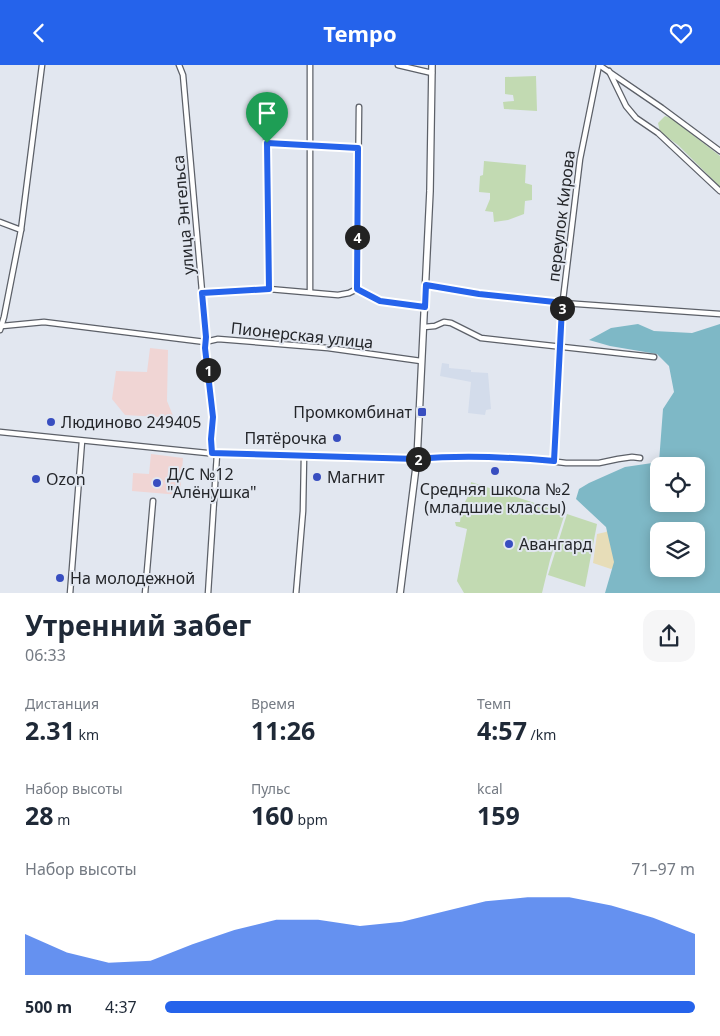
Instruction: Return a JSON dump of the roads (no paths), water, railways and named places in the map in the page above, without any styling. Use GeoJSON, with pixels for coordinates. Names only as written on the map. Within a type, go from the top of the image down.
{"type":"FeatureCollection","features":[{"type":"Feature","properties":{"kind":"street"},"geometry":{"type":"LineString","coordinates":[[1,328],[20,230],[42,65]]}},
{"type":"Feature","properties":{"kind":"street","name":"улица Энгельса"},"geometry":{"type":"LineString","coordinates":[[179,65],[183,75],[213,417],[211,439],[215,453],[208,593]]}},
{"type":"Feature","properties":{"kind":"street"},"geometry":{"type":"LineString","coordinates":[[310,65],[310,292]]}},
{"type":"Feature","properties":{"kind":"street"},"geometry":{"type":"LineString","coordinates":[[398,65],[432,73]]}},
{"type":"Feature","properties":{"kind":"street"},"geometry":{"type":"LineString","coordinates":[[400,593],[417,459],[430,191],[432,65]]}},
{"type":"Feature","properties":{"kind":"street"},"geometry":{"type":"LineString","coordinates":[[599,65],[720,151]]}},
{"type":"Feature","properties":{"kind":"street","name":"переулок Кирова"},"geometry":{"type":"LineString","coordinates":[[554,461],[562,308],[580,159],[599,65]]}},
{"type":"Feature","properties":{"kind":"street"},"geometry":{"type":"LineString","coordinates":[[609,71],[626,106],[636,117],[658,133],[720,191]]}},
{"type":"Feature","properties":{"kind":"street"},"geometry":{"type":"LineString","coordinates":[[357,289],[360,107]]}},
{"type":"Feature","properties":{"kind":"street"},"geometry":{"type":"LineString","coordinates":[[266,118],[269,289]]}},
{"type":"Feature","properties":{"kind":"street"},"geometry":{"type":"LineString","coordinates":[[267,143],[358,148]]}},
{"type":"Feature","properties":{"kind":"street"},"geometry":{"type":"LineString","coordinates":[[0,222],[20,230]]}},
{"type":"Feature","properties":{"kind":"street"},"geometry":{"type":"LineString","coordinates":[[426,285],[479,294],[564,303],[720,314]]}},
{"type":"Feature","properties":{"kind":"street"},"geometry":{"type":"LineString","coordinates":[[202,293],[269,289],[338,295],[357,289]]}},
{"type":"Feature","properties":{"kind":"street"},"geometry":{"type":"LineString","coordinates":[[357,289],[380,301],[425,307]]}},
{"type":"Feature","properties":{"kind":"street","name":"Пионерская улица"},"geometry":{"type":"LineString","coordinates":[[1,328],[44,322],[206,342],[218,339],[319,347],[422,361]]}},
{"type":"Feature","properties":{"kind":"street"},"geometry":{"type":"LineString","coordinates":[[424,327],[444,322],[451,323],[482,338],[654,357]]}},
{"type":"Feature","properties":{"kind":"street"},"geometry":{"type":"LineString","coordinates":[[0,432],[215,453],[417,459],[436,457],[525,458],[566,463],[599,463],[632,457],[640,458]]}},
{"type":"Feature","properties":{"kind":"street"},"geometry":{"type":"LineString","coordinates":[[70,593],[82,441]]}},
{"type":"Feature","properties":{"kind":"street"},"geometry":{"type":"LineString","coordinates":[[296,593],[304,456]]}},
{"type":"Feature","properties":{"kind":"street"},"geometry":{"type":"LineString","coordinates":[[145,593],[153,501]]}},
{"type":"Feature","properties":{"kind":"water"},"geometry":{"type":"Polygon","coordinates":[[[638,324],[654,331],[692,333],[720,324],[720,593],[605,593],[614,562],[606,527],[576,499],[579,489],[625,467],[650,463],[650,512],[705,512],[705,457],[659,457],[663,409],[674,392],[669,366],[657,354],[610,346],[589,340],[611,328],[638,324]]]}},
{"type":"Feature","properties":{"kind":"place","name":"Промкомбинат"},"geometry":{"type":"Point","coordinates":[422,412]}},
{"type":"Feature","properties":{"kind":"place","name":"Людиново 249405"},"geometry":{"type":"Point","coordinates":[51,422]}},
{"type":"Feature","properties":{"kind":"place","name":"Пятёрочка"},"geometry":{"type":"Point","coordinates":[337,438]}},
{"type":"Feature","properties":{"kind":"place","name":"Средняя школа №2 (младшие классы)"},"geometry":{"type":"Point","coordinates":[495,471]}},
{"type":"Feature","properties":{"kind":"place","name":"Магнит"},"geometry":{"type":"Point","coordinates":[317,477]}},
{"type":"Feature","properties":{"kind":"place","name":"Ozon"},"geometry":{"type":"Point","coordinates":[36,479]}},
{"type":"Feature","properties":{"kind":"place","name":"Д/С №12 \"Алёнушка\""},"geometry":{"type":"Point","coordinates":[157,483]}},
{"type":"Feature","properties":{"kind":"place","name":"Авангард"},"geometry":{"type":"Point","coordinates":[509,544]}},
{"type":"Feature","properties":{"kind":"place","name":"На молодежной"},"geometry":{"type":"Point","coordinates":[60,578]}}]}
